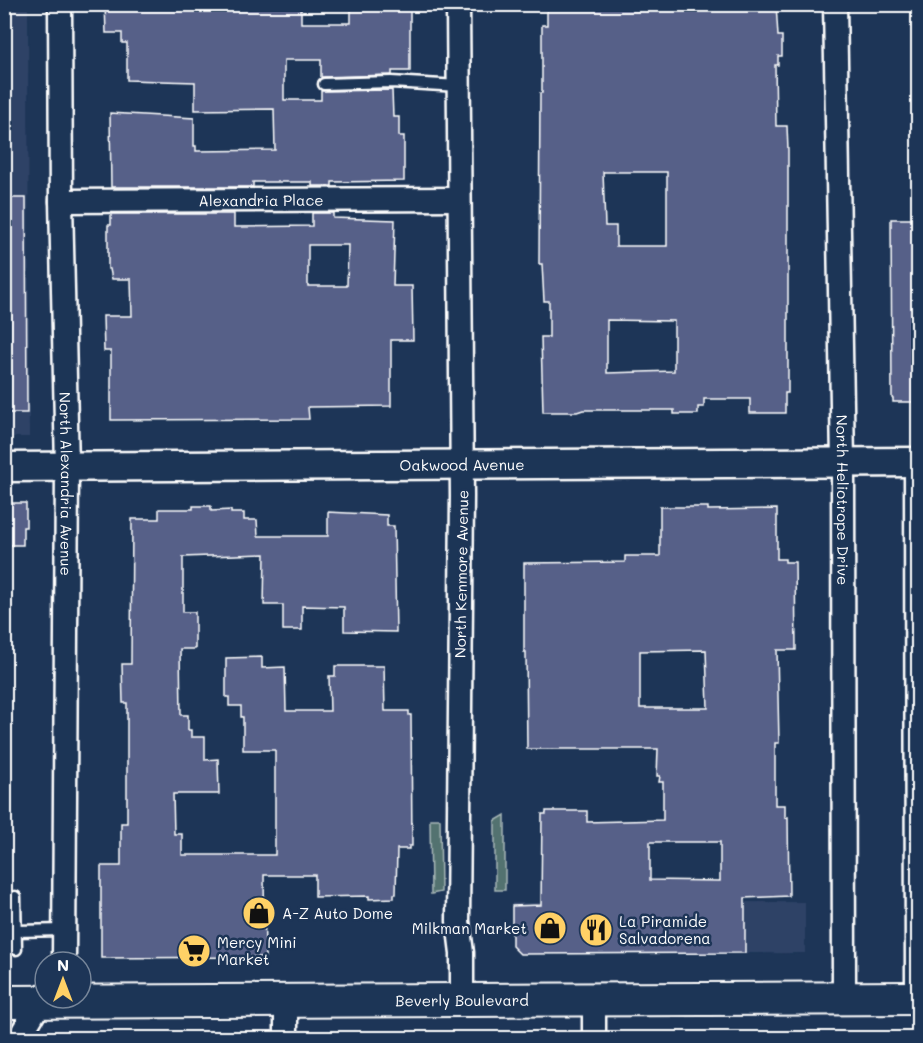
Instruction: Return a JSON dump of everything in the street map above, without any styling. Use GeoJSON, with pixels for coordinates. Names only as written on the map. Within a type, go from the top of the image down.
{"type":"FeatureCollection","features":[{"type":"Feature","properties":{"kind":"main road","name":"Beverly Boulevard"},"geometry":{"type":"LineString","coordinates":[[93,998],[594,1000],[915,998]]}},
{"type":"Feature","properties":{"kind":"main road","name":"Beverly Boulevard"},"geometry":{"type":"LineString","coordinates":[[4,1002],[33,999]]}},
{"type":"Feature","properties":{"kind":"street","name":"North Alexandria Avenue"},"geometry":{"type":"LineString","coordinates":[[60,4],[61,201],[67,467],[64,950]]}},
{"type":"Feature","properties":{"kind":"street","name":"North Kenmore Avenue"},"geometry":{"type":"LineString","coordinates":[[458,4],[461,463],[458,921],[462,953],[462,1000]]}},
{"type":"Feature","properties":{"kind":"street","name":"North Heliotrope Drive"},"geometry":{"type":"LineString","coordinates":[[836,4],[843,462],[844,997]]}},
{"type":"Feature","properties":{"kind":"street","name":"Alexandria Place"},"geometry":{"type":"LineString","coordinates":[[61,201],[459,199]]}},
{"type":"Feature","properties":{"kind":"street","name":"Oakwood Avenue"},"geometry":{"type":"LineString","coordinates":[[4,467],[914,462]]}},
{"type":"Feature","properties":{"kind":"street"},"geometry":{"type":"LineString","coordinates":[[286,1000],[286,1038]]}},
{"type":"Feature","properties":{"kind":"street"},"geometry":{"type":"LineString","coordinates":[[594,1000],[594,1038]]}},
{"type":"Feature","properties":{"kind":"street"},"geometry":{"type":"LineString","coordinates":[[19,1038],[36,1010]]}},
{"type":"Feature","properties":{"kind":"lane"},"geometry":{"type":"LineString","coordinates":[[324,84],[391,82],[459,86]]}},
{"type":"Feature","properties":{"kind":"lane"},"geometry":{"type":"LineString","coordinates":[[914,462],[915,998]]}},
{"type":"Feature","properties":{"kind":"lane"},"geometry":{"type":"LineString","coordinates":[[15,897],[16,949]]}},
{"type":"Feature","properties":{"kind":"lane"},"geometry":{"type":"LineString","coordinates":[[16,931],[64,930]]}},
{"type":"Feature","properties":{"kind":"shaded area"},"geometry":{"type":"Polygon","coordinates":[[[4,5],[28,5],[29,437],[5,437],[4,5]]]}},
{"type":"Feature","properties":{"kind":"shaded area"},"geometry":{"type":"Polygon","coordinates":[[[805,902],[805,953],[520,954],[512,946],[512,903],[805,902]]]}},
{"type":"Feature","properties":{"kind":"green space"},"geometry":{"type":"Polygon","coordinates":[[[505,815],[505,890],[495,890],[495,821],[505,815]]]}},
{"type":"Feature","properties":{"kind":"green space"},"geometry":{"type":"Polygon","coordinates":[[[430,819],[440,819],[441,892],[431,894],[430,819]]]}},
{"type":"Feature","properties":{"kind":"building"},"geometry":{"type":"Polygon","coordinates":[[[105,4],[301,4],[301,23],[351,23],[351,4],[410,4],[410,71],[392,71],[392,75],[321,77],[321,60],[284,60],[284,100],[321,100],[321,91],[392,90],[393,117],[399,117],[399,136],[404,136],[404,181],[332,182],[332,186],[312,186],[312,182],[253,182],[253,187],[111,187],[110,113],[194,118],[196,151],[275,150],[274,109],[195,110],[195,82],[127,80],[127,43],[122,43],[122,33],[106,33],[105,4]]]}},
{"type":"Feature","properties":{"kind":"building"},"geometry":{"type":"Polygon","coordinates":[[[547,4],[776,4],[778,36],[782,36],[782,56],[778,56],[778,65],[775,65],[776,126],[787,126],[788,150],[788,393],[785,393],[785,413],[750,413],[750,399],[704,399],[704,407],[698,407],[698,414],[674,414],[674,410],[543,412],[541,337],[549,337],[549,301],[544,301],[542,264],[539,264],[540,93],[542,93],[542,25],[547,25],[547,4]],[[603,172],[605,226],[616,226],[616,246],[667,246],[667,172],[603,172]],[[607,320],[607,373],[674,371],[674,321],[607,320]]]}},
{"type":"Feature","properties":{"kind":"building"},"geometry":{"type":"Polygon","coordinates":[[[4,198],[26,198],[27,413],[4,413],[4,198]]]}},
{"type":"Feature","properties":{"kind":"building"},"geometry":{"type":"Polygon","coordinates":[[[312,213],[333,213],[333,218],[395,220],[393,286],[412,286],[413,340],[391,340],[391,406],[308,407],[309,419],[111,420],[111,351],[104,351],[103,316],[132,316],[131,279],[112,279],[110,269],[108,269],[108,225],[111,225],[111,214],[234,214],[234,227],[312,226],[312,213]],[[308,245],[308,286],[347,286],[348,245],[308,245]]]}},
{"type":"Feature","properties":{"kind":"building"},"geometry":{"type":"Polygon","coordinates":[[[891,219],[918,219],[918,402],[893,402],[892,398],[891,219]]]}},
{"type":"Feature","properties":{"kind":"building"},"geometry":{"type":"Polygon","coordinates":[[[4,503],[26,503],[23,545],[4,545],[4,503]]]}},
{"type":"Feature","properties":{"kind":"building"},"geometry":{"type":"Polygon","coordinates":[[[193,506],[211,506],[211,511],[231,510],[231,513],[244,513],[244,520],[257,520],[258,536],[328,536],[328,512],[387,515],[387,526],[394,526],[396,632],[344,631],[344,607],[302,606],[302,630],[283,630],[283,605],[264,605],[265,554],[183,557],[183,612],[195,612],[195,649],[180,649],[181,715],[188,715],[188,730],[191,730],[191,737],[205,737],[205,760],[218,759],[219,794],[173,794],[174,834],[182,834],[182,855],[275,855],[275,750],[243,750],[241,706],[229,706],[229,697],[226,697],[226,658],[262,657],[262,668],[285,667],[286,711],[330,711],[329,676],[335,676],[335,666],[384,666],[385,711],[409,711],[411,715],[412,846],[409,846],[409,849],[397,849],[394,898],[315,897],[315,875],[264,875],[265,957],[101,958],[101,866],[121,866],[121,823],[127,823],[127,703],[123,703],[122,664],[131,664],[132,519],[159,519],[159,509],[193,509],[193,506]]]}},
{"type":"Feature","properties":{"kind":"building"},"geometry":{"type":"Polygon","coordinates":[[[660,507],[708,507],[708,510],[777,509],[777,559],[795,562],[796,650],[777,650],[779,743],[775,743],[775,805],[785,805],[785,818],[788,817],[789,896],[745,898],[745,953],[520,954],[512,946],[512,906],[541,905],[542,814],[546,814],[546,811],[587,811],[587,822],[663,820],[663,782],[659,782],[660,776],[657,776],[658,749],[527,749],[524,563],[625,562],[625,556],[660,556],[660,507]],[[706,650],[640,651],[640,708],[708,708],[706,650]],[[650,842],[650,880],[720,881],[720,842],[650,842]]]}},
{"type":"Feature","properties":{"kind":"place","name":"A-Z Auto Dome"},"geometry":{"type":"Point","coordinates":[259,913]}},
{"type":"Feature","properties":{"kind":"place","name":"Milkman Market"},"geometry":{"type":"Point","coordinates":[550,928]}},
{"type":"Feature","properties":{"kind":"place","name":"La Piramide Salvadorena"},"geometry":{"type":"Point","coordinates":[596,930]}},
{"type":"Feature","properties":{"kind":"place","name":"Mercy Mini Market"},"geometry":{"type":"Point","coordinates":[194,951]}}]}
